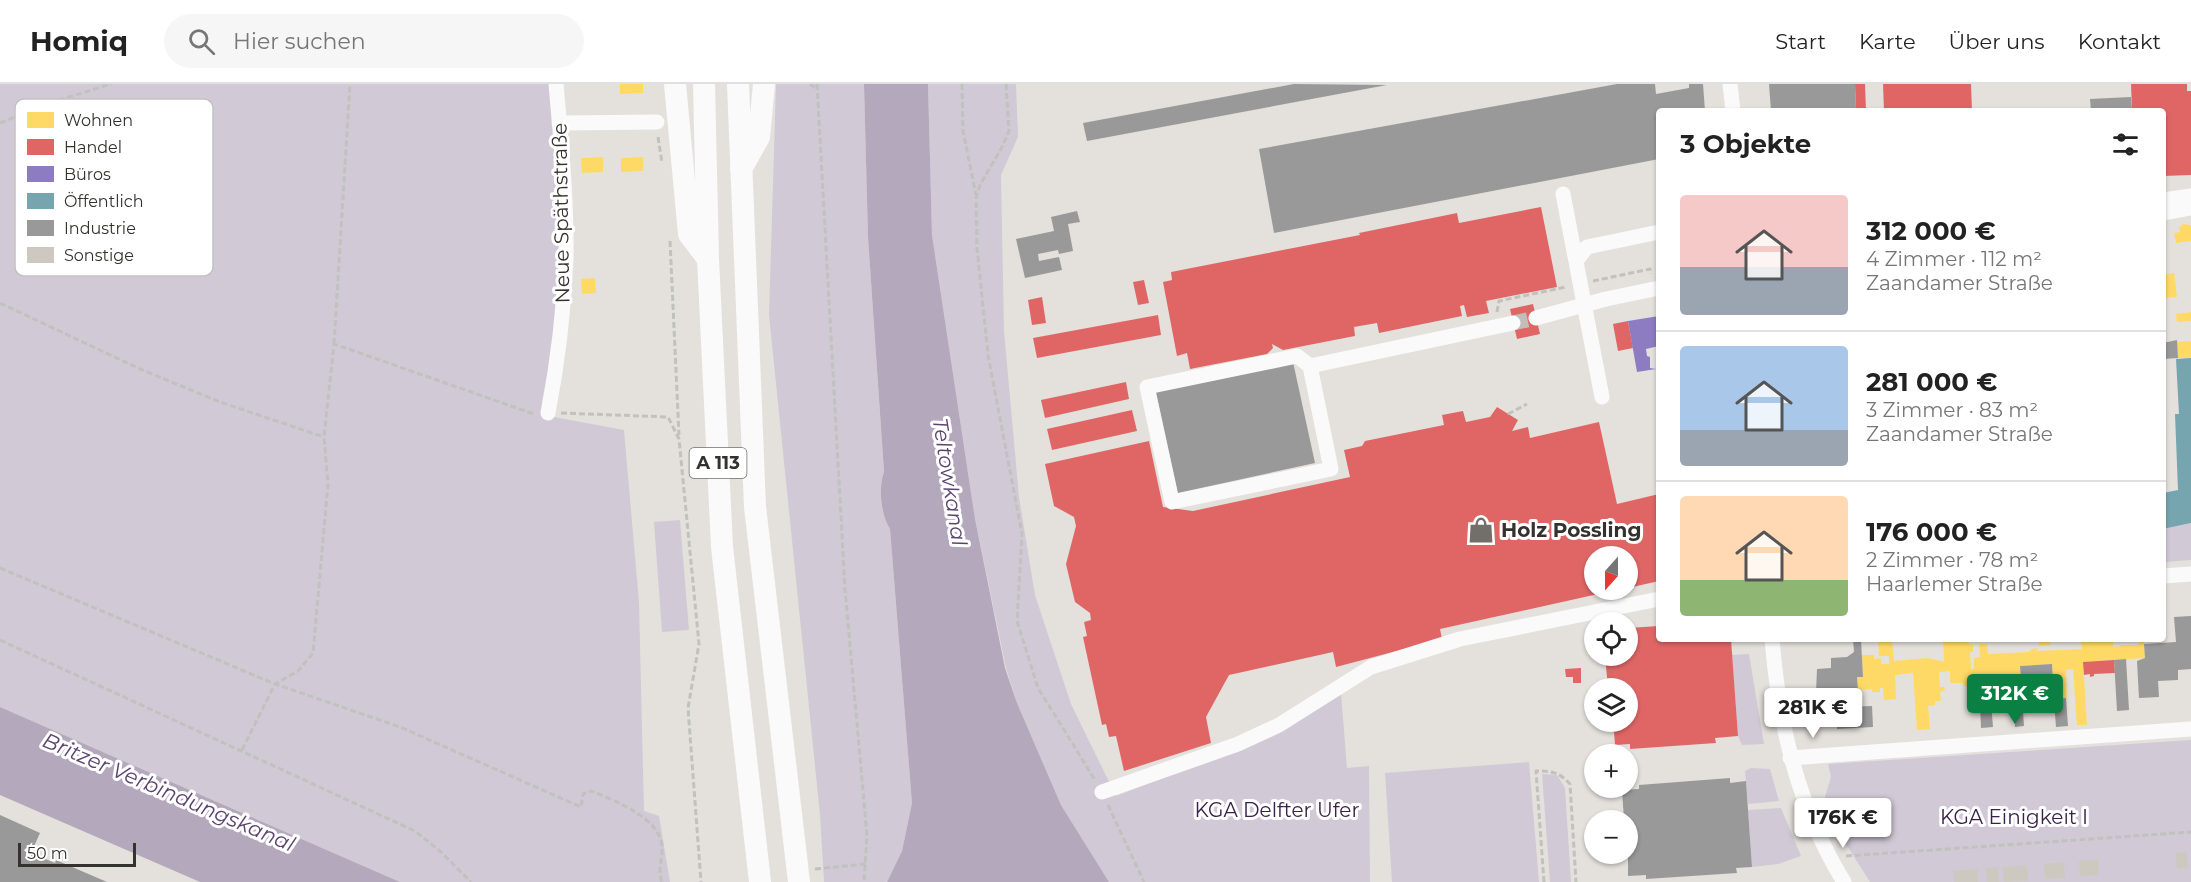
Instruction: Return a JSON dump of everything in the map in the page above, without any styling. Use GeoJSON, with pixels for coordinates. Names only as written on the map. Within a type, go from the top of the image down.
{"type":"FeatureCollection","features":[{"type":"Feature","properties":{"kind":"highway"},"geometry":{"type":"LineString","coordinates":[[675,84],[689,234],[708,259]]}},
{"type":"Feature","properties":{"kind":"highway","name":"A 113"},"geometry":{"type":"LineString","coordinates":[[705,84],[708,259],[722,547],[760,882]]}},
{"type":"Feature","properties":{"kind":"highway","name":"A 113"},"geometry":{"type":"LineString","coordinates":[[738,84],[755,507],[807,875]]}},
{"type":"Feature","properties":{"kind":"highway"},"geometry":{"type":"LineString","coordinates":[[741,169],[759,137],[764,84]]}},
{"type":"Feature","properties":{"kind":"street","name":"Neue Späthstraße"},"geometry":{"type":"LineString","coordinates":[[548,412],[560,341],[566,256],[562,148],[556,84]]}},
{"type":"Feature","properties":{"kind":"street"},"geometry":{"type":"LineString","coordinates":[[1730,84],[1733,108]]}},
{"type":"Feature","properties":{"kind":"street"},"geometry":{"type":"LineString","coordinates":[[559,123],[657,122]]}},
{"type":"Feature","properties":{"kind":"street"},"geometry":{"type":"LineString","coordinates":[[1563,194],[1602,397]]}},
{"type":"Feature","properties":{"kind":"street"},"geometry":{"type":"LineString","coordinates":[[2166,200],[2191,196]]}},
{"type":"Feature","properties":{"kind":"street"},"geometry":{"type":"LineString","coordinates":[[2166,212],[2191,208]]}},
{"type":"Feature","properties":{"kind":"street"},"geometry":{"type":"LineString","coordinates":[[1576,261],[1587,247],[1656,233]]}},
{"type":"Feature","properties":{"kind":"street"},"geometry":{"type":"LineString","coordinates":[[1536,318],[1656,289]]}},
{"type":"Feature","properties":{"kind":"street"},"geometry":{"type":"LineString","coordinates":[[1310,366],[1331,469],[1172,502],[1147,387],[1297,356],[1310,366],[1513,323]]}},
{"type":"Feature","properties":{"kind":"street"},"geometry":{"type":"LineString","coordinates":[[2166,576],[2191,574]]}},
{"type":"Feature","properties":{"kind":"street"},"geometry":{"type":"LineString","coordinates":[[1102,792],[1238,744],[1279,725],[1371,667],[1460,639],[1656,599]]}},
{"type":"Feature","properties":{"kind":"street"},"geometry":{"type":"LineString","coordinates":[[1772,642],[1776,687],[1790,758],[1816,830],[1844,882]]}},
{"type":"Feature","properties":{"kind":"street"},"geometry":{"type":"LineString","coordinates":[[1790,758],[2191,729]]}},
{"type":"Feature","properties":{"kind":"path"},"geometry":{"type":"LineString","coordinates":[[64,99],[111,84]]}},
{"type":"Feature","properties":{"kind":"path"},"geometry":{"type":"LineString","coordinates":[[242,750],[275,684],[298,671],[313,653],[328,484],[324,437],[333,344],[350,84]]}},
{"type":"Feature","properties":{"kind":"path"},"geometry":{"type":"LineString","coordinates":[[810,84],[817,89]]}},
{"type":"Feature","properties":{"kind":"path"},"geometry":{"type":"LineString","coordinates":[[817,84],[844,577],[867,836],[864,882]]}},
{"type":"Feature","properties":{"kind":"path"},"geometry":{"type":"LineString","coordinates":[[962,84],[963,131],[976,198],[976,248],[988,355],[1022,534],[1017,621],[1038,688],[1102,792],[1144,882]]}},
{"type":"Feature","properties":{"kind":"path"},"geometry":{"type":"LineString","coordinates":[[976,198],[980,185],[1009,131],[1006,84]]}},
{"type":"Feature","properties":{"kind":"path"},"geometry":{"type":"LineString","coordinates":[[0,123],[15,117]]}},
{"type":"Feature","properties":{"kind":"path"},"geometry":{"type":"LineString","coordinates":[[657,122],[662,166]]}},
{"type":"Feature","properties":{"kind":"path"},"geometry":{"type":"LineString","coordinates":[[670,233],[679,439],[699,644],[688,708],[701,882]]}},
{"type":"Feature","properties":{"kind":"path"},"geometry":{"type":"LineString","coordinates":[[1494,327],[1499,301],[1650,269]]}},
{"type":"Feature","properties":{"kind":"path"},"geometry":{"type":"LineString","coordinates":[[0,303],[140,369],[220,402],[324,437]]}},
{"type":"Feature","properties":{"kind":"path"},"geometry":{"type":"LineString","coordinates":[[333,344],[531,414],[548,412],[613,417],[629,415],[668,417],[679,439]]}},
{"type":"Feature","properties":{"kind":"path"},"geometry":{"type":"LineString","coordinates":[[1508,414],[1527,404]]}},
{"type":"Feature","properties":{"kind":"path"},"geometry":{"type":"LineString","coordinates":[[0,568],[275,684],[400,727],[580,807],[584,794],[591,791],[613,800],[643,817],[659,831],[662,858],[658,873],[662,882]]}},
{"type":"Feature","properties":{"kind":"path"},"geometry":{"type":"LineString","coordinates":[[0,640],[415,831],[440,851],[471,882]]}},
{"type":"Feature","properties":{"kind":"path"},"geometry":{"type":"LineString","coordinates":[[1544,882],[1536,771],[1560,774],[1570,784],[1576,882]]}},
{"type":"Feature","properties":{"kind":"path"},"geometry":{"type":"LineString","coordinates":[[1846,856],[2191,832]]}},
{"type":"Feature","properties":{"kind":"path"},"geometry":{"type":"LineString","coordinates":[[807,875],[866,864]]}},
{"type":"Feature","properties":{"kind":"green space"},"geometry":{"type":"Polygon","coordinates":[[[0,84],[559,84],[566,158],[549,416],[624,430],[639,602],[644,811],[659,816],[670,882],[400,882],[0,707],[0,84]]]}},
{"type":"Feature","properties":{"kind":"green space"},"geometry":{"type":"Polygon","coordinates":[[[776,84],[864,84],[868,237],[884,473],[881,501],[890,529],[912,803],[902,851],[887,882],[824,882],[820,815],[769,315],[776,84]]]}},
{"type":"Feature","properties":{"kind":"green space","name":"KGA Delfter Ufer"},"geometry":{"type":"Polygon","coordinates":[[[928,84],[1016,84],[1018,137],[1001,175],[1004,331],[1019,497],[1035,595],[1071,704],[1116,796],[1245,747],[1341,693],[1347,768],[1369,766],[1370,882],[1109,882],[1061,805],[1017,703],[1006,668],[975,519],[932,235],[928,84]]]}},
{"type":"Feature","properties":{"kind":"green space"},"geometry":{"type":"Polygon","coordinates":[[[680,520],[689,630],[662,632],[654,522],[680,520]]]}},
{"type":"Feature","properties":{"kind":"green space"},"geometry":{"type":"Polygon","coordinates":[[[2191,523],[2191,560],[2166,562],[2166,529],[2191,523]]]}},
{"type":"Feature","properties":{"kind":"green space"},"geometry":{"type":"Polygon","coordinates":[[[1749,654],[1764,744],[1742,745],[1738,736],[1732,655],[1749,654]]]}},
{"type":"Feature","properties":{"kind":"green space","name":"KGA Einigkeit I"},"geometry":{"type":"Polygon","coordinates":[[[2191,740],[2191,882],[1870,882],[1844,841],[1825,797],[1831,777],[1828,764],[2191,740]]]}},
{"type":"Feature","properties":{"kind":"green space"},"geometry":{"type":"Polygon","coordinates":[[[1529,762],[1539,882],[1392,882],[1385,773],[1529,762]]]}},
{"type":"Feature","properties":{"kind":"green space"},"geometry":{"type":"Polygon","coordinates":[[[1751,768],[1770,769],[1779,801],[1748,804],[1745,771],[1751,768]]]}},
{"type":"Feature","properties":{"kind":"green space"},"geometry":{"type":"Polygon","coordinates":[[[1542,774],[1557,775],[1565,788],[1571,882],[1550,882],[1542,774]]]}},
{"type":"Feature","properties":{"kind":"green space"},"geometry":{"type":"Polygon","coordinates":[[[1781,808],[1801,856],[1778,864],[1752,867],[1748,810],[1781,808]]]}},
{"type":"Feature","properties":{"kind":"water","name":"Teltowkanal"},"geometry":{"type":"Polygon","coordinates":[[[864,84],[928,84],[932,235],[975,519],[1005,668],[1017,703],[1061,805],[1109,882],[887,882],[902,851],[912,803],[890,529],[881,501],[884,472],[868,237],[864,84]]]}},
{"type":"Feature","properties":{"kind":"water","name":"Britzer Verbindungskanal"},"geometry":{"type":"Polygon","coordinates":[[[0,707],[400,882],[200,882],[0,795],[0,707]]]}},
{"type":"Feature","properties":{"kind":"building: Wohnen"},"geometry":{"type":"Polygon","coordinates":[[[620,84],[643,84],[643,93],[620,94],[620,84]]]}},
{"type":"Feature","properties":{"kind":"building: Wohnen"},"geometry":{"type":"Polygon","coordinates":[[[603,157],[603,172],[582,173],[581,158],[603,157]]]}},
{"type":"Feature","properties":{"kind":"building: Wohnen"},"geometry":{"type":"Polygon","coordinates":[[[643,157],[643,171],[621,172],[621,158],[643,157]]]}},
{"type":"Feature","properties":{"kind":"building: Wohnen"},"geometry":{"type":"Polygon","coordinates":[[[2182,224],[2191,225],[2191,241],[2176,243],[2174,233],[2180,232],[2179,227],[2182,224]]]}},
{"type":"Feature","properties":{"kind":"building: Wohnen"},"geometry":{"type":"Polygon","coordinates":[[[2174,273],[2177,297],[2166,298],[2166,275],[2174,273]]]}},
{"type":"Feature","properties":{"kind":"building: Wohnen"},"geometry":{"type":"Polygon","coordinates":[[[595,278],[596,293],[582,294],[581,279],[595,278]]]}},
{"type":"Feature","properties":{"kind":"building: Wohnen"},"geometry":{"type":"Polygon","coordinates":[[[2191,312],[2191,321],[2177,322],[2176,314],[2191,312]]]}},
{"type":"Feature","properties":{"kind":"building: Wohnen"},"geometry":{"type":"Polygon","coordinates":[[[2191,341],[2191,358],[2178,358],[2177,342],[2191,341]]]}},
{"type":"Feature","properties":{"kind":"building: Wohnen"},"geometry":{"type":"Polygon","coordinates":[[[1878,642],[1892,642],[1894,661],[1928,658],[1944,662],[1943,642],[1969,642],[1969,645],[1973,644],[1973,652],[1970,652],[1971,669],[1974,669],[1974,658],[1980,657],[1979,644],[1987,644],[1988,654],[2029,652],[2038,648],[2037,651],[2082,649],[2081,642],[2113,642],[2113,647],[2139,645],[2138,642],[2144,642],[2145,658],[2083,662],[2087,725],[2077,725],[2073,669],[2066,670],[2067,698],[2054,699],[2052,664],[2020,666],[2021,688],[2016,688],[2015,680],[2010,681],[2009,674],[2001,675],[2002,689],[1998,690],[1998,695],[1991,696],[1991,703],[1978,704],[1977,690],[1983,689],[1982,682],[1968,683],[1968,686],[1963,686],[1963,683],[1950,683],[1950,671],[1939,672],[1940,687],[1944,687],[1945,690],[1940,692],[1941,701],[1935,701],[1935,705],[1928,706],[1930,729],[1917,730],[1913,673],[1895,675],[1896,699],[1884,700],[1883,688],[1880,688],[1880,692],[1872,692],[1872,689],[1858,690],[1857,677],[1863,677],[1862,655],[1874,655],[1874,659],[1881,658],[1881,664],[1889,664],[1889,656],[1879,656],[1878,642]]]}},
{"type":"Feature","properties":{"kind":"building: Wohnen"},"geometry":{"type":"Polygon","coordinates":[[[2039,642],[2050,642],[2050,645],[2039,646],[2039,642]]]}},
{"type":"Feature","properties":{"kind":"building: Handel"},"geometry":{"type":"Polygon","coordinates":[[[1855,84],[1865,84],[1866,108],[1856,108],[1855,84]]]}},
{"type":"Feature","properties":{"kind":"building: Handel"},"geometry":{"type":"Polygon","coordinates":[[[1883,84],[1971,84],[1972,108],[1884,108],[1883,84]]]}},
{"type":"Feature","properties":{"kind":"building: Handel"},"geometry":{"type":"Polygon","coordinates":[[[2131,84],[2187,84],[2187,91],[2191,91],[2191,175],[2166,176],[2166,108],[2132,108],[2131,84]]]}},
{"type":"Feature","properties":{"kind":"building: Handel"},"geometry":{"type":"Polygon","coordinates":[[[1541,207],[1557,287],[1486,301],[1489,313],[1467,317],[1464,305],[1460,306],[1462,316],[1379,333],[1377,323],[1354,327],[1355,336],[1283,350],[1272,344],[1273,348],[1267,354],[1190,369],[1187,353],[1177,356],[1163,282],[1172,280],[1171,272],[1360,235],[1359,233],[1457,213],[1459,223],[1541,207]]]}},
{"type":"Feature","properties":{"kind":"building: Handel"},"geometry":{"type":"Polygon","coordinates":[[[1144,280],[1149,303],[1138,305],[1133,282],[1144,280]]]}},
{"type":"Feature","properties":{"kind":"building: Handel"},"geometry":{"type":"Polygon","coordinates":[[[1042,297],[1046,323],[1032,325],[1028,300],[1042,297]]]}},
{"type":"Feature","properties":{"kind":"building: Handel"},"geometry":{"type":"Polygon","coordinates":[[[1533,304],[1540,334],[1517,339],[1510,309],[1533,304]]]}},
{"type":"Feature","properties":{"kind":"building: Handel"},"geometry":{"type":"Polygon","coordinates":[[[1158,315],[1161,335],[1037,358],[1033,338],[1158,315]]]}},
{"type":"Feature","properties":{"kind":"building: Handel"},"geometry":{"type":"Polygon","coordinates":[[[1628,321],[1633,348],[1618,351],[1613,324],[1628,321]]]}},
{"type":"Feature","properties":{"kind":"building: Handel"},"geometry":{"type":"Polygon","coordinates":[[[1126,382],[1129,399],[1045,418],[1041,400],[1126,382]]]}},
{"type":"Feature","properties":{"kind":"building: Handel"},"geometry":{"type":"Polygon","coordinates":[[[1497,407],[1518,420],[1512,431],[1528,427],[1530,438],[1599,422],[1617,504],[1656,495],[1656,582],[1638,586],[1638,546],[1584,546],[1584,597],[1440,629],[1442,639],[1336,667],[1333,652],[1229,675],[1206,717],[1211,743],[1124,771],[1116,736],[1109,737],[1106,724],[1102,725],[1083,637],[1087,636],[1084,622],[1091,620],[1090,613],[1075,602],[1066,564],[1076,526],[1074,517],[1054,506],[1045,464],[1149,441],[1163,507],[1193,511],[1350,477],[1344,450],[1362,446],[1365,441],[1444,425],[1442,415],[1463,411],[1466,422],[1490,417],[1497,407]]]}},
{"type":"Feature","properties":{"kind":"building: Handel"},"geometry":{"type":"Polygon","coordinates":[[[1132,410],[1137,431],[1052,450],[1047,429],[1132,410]]]}},
{"type":"Feature","properties":{"kind":"building: Handel"},"geometry":{"type":"Polygon","coordinates":[[[1656,626],[1656,642],[1731,642],[1738,736],[1715,738],[1716,743],[1638,748],[1638,744],[1615,744],[1614,732],[1638,732],[1638,678],[1607,678],[1606,666],[1638,666],[1638,627],[1656,626]]]}},
{"type":"Feature","properties":{"kind":"building: Handel"},"geometry":{"type":"Polygon","coordinates":[[[2114,660],[2115,673],[2094,674],[2090,677],[2090,674],[2084,675],[2083,662],[2114,660]]]}},
{"type":"Feature","properties":{"kind":"building: Handel"},"geometry":{"type":"Polygon","coordinates":[[[1581,668],[1581,683],[1573,683],[1573,677],[1566,677],[1565,669],[1581,668]]]}},
{"type":"Feature","properties":{"kind":"building: Büros"},"geometry":{"type":"Polygon","coordinates":[[[1656,316],[1656,347],[1646,349],[1647,356],[1650,357],[1650,368],[1656,369],[1637,372],[1628,321],[1656,316]]]}},
{"type":"Feature","properties":{"kind":"building: Öffentlich"},"geometry":{"type":"Polygon","coordinates":[[[2191,358],[2191,523],[2166,528],[2166,492],[2178,490],[2175,414],[2179,414],[2176,359],[2191,358]]]}},
{"type":"Feature","properties":{"kind":"building: Industrie"},"geometry":{"type":"Polygon","coordinates":[[[1294,84],[1387,85],[1087,141],[1083,123],[1294,84]]]}},
{"type":"Feature","properties":{"kind":"building: Industrie"},"geometry":{"type":"Polygon","coordinates":[[[1617,84],[1655,84],[1656,94],[1689,88],[1689,84],[1703,84],[1705,108],[1656,108],[1656,160],[1274,233],[1259,149],[1617,84]]]}},
{"type":"Feature","properties":{"kind":"building: Industrie"},"geometry":{"type":"Polygon","coordinates":[[[1769,84],[1855,84],[1856,108],[1771,108],[1769,84]]]}},
{"type":"Feature","properties":{"kind":"building: Industrie"},"geometry":{"type":"Polygon","coordinates":[[[2131,97],[2132,108],[2091,108],[2090,99],[2131,97]]]}},
{"type":"Feature","properties":{"kind":"building: Industrie"},"geometry":{"type":"Polygon","coordinates":[[[1077,211],[1080,222],[1068,224],[1073,251],[1059,254],[1058,250],[1038,254],[1039,261],[1059,257],[1062,270],[1025,278],[1016,239],[1054,231],[1051,217],[1077,211]]]}},
{"type":"Feature","properties":{"kind":"building: Industrie"},"geometry":{"type":"Polygon","coordinates":[[[2177,340],[2178,358],[2166,359],[2166,342],[2177,340]]]}},
{"type":"Feature","properties":{"kind":"building: Industrie"},"geometry":{"type":"Polygon","coordinates":[[[1293,362],[1315,463],[1178,493],[1156,392],[1293,362]]]}},
{"type":"Feature","properties":{"kind":"building: Industrie"},"geometry":{"type":"Polygon","coordinates":[[[2191,616],[2191,669],[2178,670],[2178,680],[2158,681],[2159,697],[2139,698],[2137,661],[2145,658],[2144,644],[2176,642],[2174,617],[2191,616]]]}},
{"type":"Feature","properties":{"kind":"building: Industrie"},"geometry":{"type":"Polygon","coordinates":[[[1853,642],[1861,642],[1863,677],[1857,677],[1858,690],[1832,691],[1833,695],[1829,692],[1816,692],[1817,669],[1831,668],[1831,658],[1847,657],[1854,652],[1853,642]]]}},
{"type":"Feature","properties":{"kind":"building: Industrie"},"geometry":{"type":"Polygon","coordinates":[[[2126,659],[2129,710],[2117,711],[2114,660],[2126,659]]]}},
{"type":"Feature","properties":{"kind":"building: Industrie"},"geometry":{"type":"Polygon","coordinates":[[[2052,664],[2054,699],[2066,698],[2068,726],[2056,727],[2054,702],[2038,701],[2038,703],[2023,704],[2020,666],[2052,664]]]}},
{"type":"Feature","properties":{"kind":"building: Industrie"},"geometry":{"type":"Polygon","coordinates":[[[1991,703],[1993,727],[1981,728],[1980,704],[1991,703]]]}},
{"type":"Feature","properties":{"kind":"building: Industrie"},"geometry":{"type":"Polygon","coordinates":[[[1872,706],[1873,727],[1837,729],[1837,707],[1872,706]]]}},
{"type":"Feature","properties":{"kind":"building: Industrie"},"geometry":{"type":"Polygon","coordinates":[[[2014,711],[2023,711],[2024,726],[2015,727],[2014,711]]]}},
{"type":"Feature","properties":{"kind":"building: Industrie"},"geometry":{"type":"Polygon","coordinates":[[[1730,778],[1730,783],[1746,781],[1752,867],[1736,868],[1737,873],[1646,879],[1646,875],[1628,876],[1628,864],[1638,864],[1638,810],[1623,810],[1623,798],[1638,798],[1639,785],[1730,778]]]}},
{"type":"Feature","properties":{"kind":"building: Industrie"},"geometry":{"type":"Polygon","coordinates":[[[0,815],[40,833],[31,853],[55,863],[56,860],[107,882],[0,882],[0,815]]]}},
{"type":"Feature","properties":{"kind":"building: Sonstige"},"geometry":{"type":"Polygon","coordinates":[[[2187,852],[2188,868],[2177,869],[2175,853],[2187,852]]]}},
{"type":"Feature","properties":{"kind":"building: Sonstige"},"geometry":{"type":"Polygon","coordinates":[[[2098,859],[2099,875],[2080,876],[2079,861],[2098,859]]]}},
{"type":"Feature","properties":{"kind":"building: Sonstige"},"geometry":{"type":"Polygon","coordinates":[[[2064,862],[2065,878],[2045,879],[2044,864],[2064,862]]]}},
{"type":"Feature","properties":{"kind":"building: Sonstige"},"geometry":{"type":"Polygon","coordinates":[[[2027,865],[2028,881],[2004,882],[2003,867],[2027,865]]]}},
{"type":"Feature","properties":{"kind":"building: Sonstige"},"geometry":{"type":"Polygon","coordinates":[[[1998,867],[1999,882],[1987,882],[1985,868],[1998,867]]]}},
{"type":"Feature","properties":{"kind":"building: Sonstige"},"geometry":{"type":"Polygon","coordinates":[[[1977,869],[1978,882],[1954,882],[1953,871],[1977,869]]]}},
{"type":"Feature","properties":{"kind":"tunnel"},"geometry":{"type":"LineString","coordinates":[[1513,323],[1536,318]]}},
{"type":"Feature","properties":{"kind":"place","name":"Holz Possling"},"geometry":{"type":"Point","coordinates":[1481,530]}}]}
